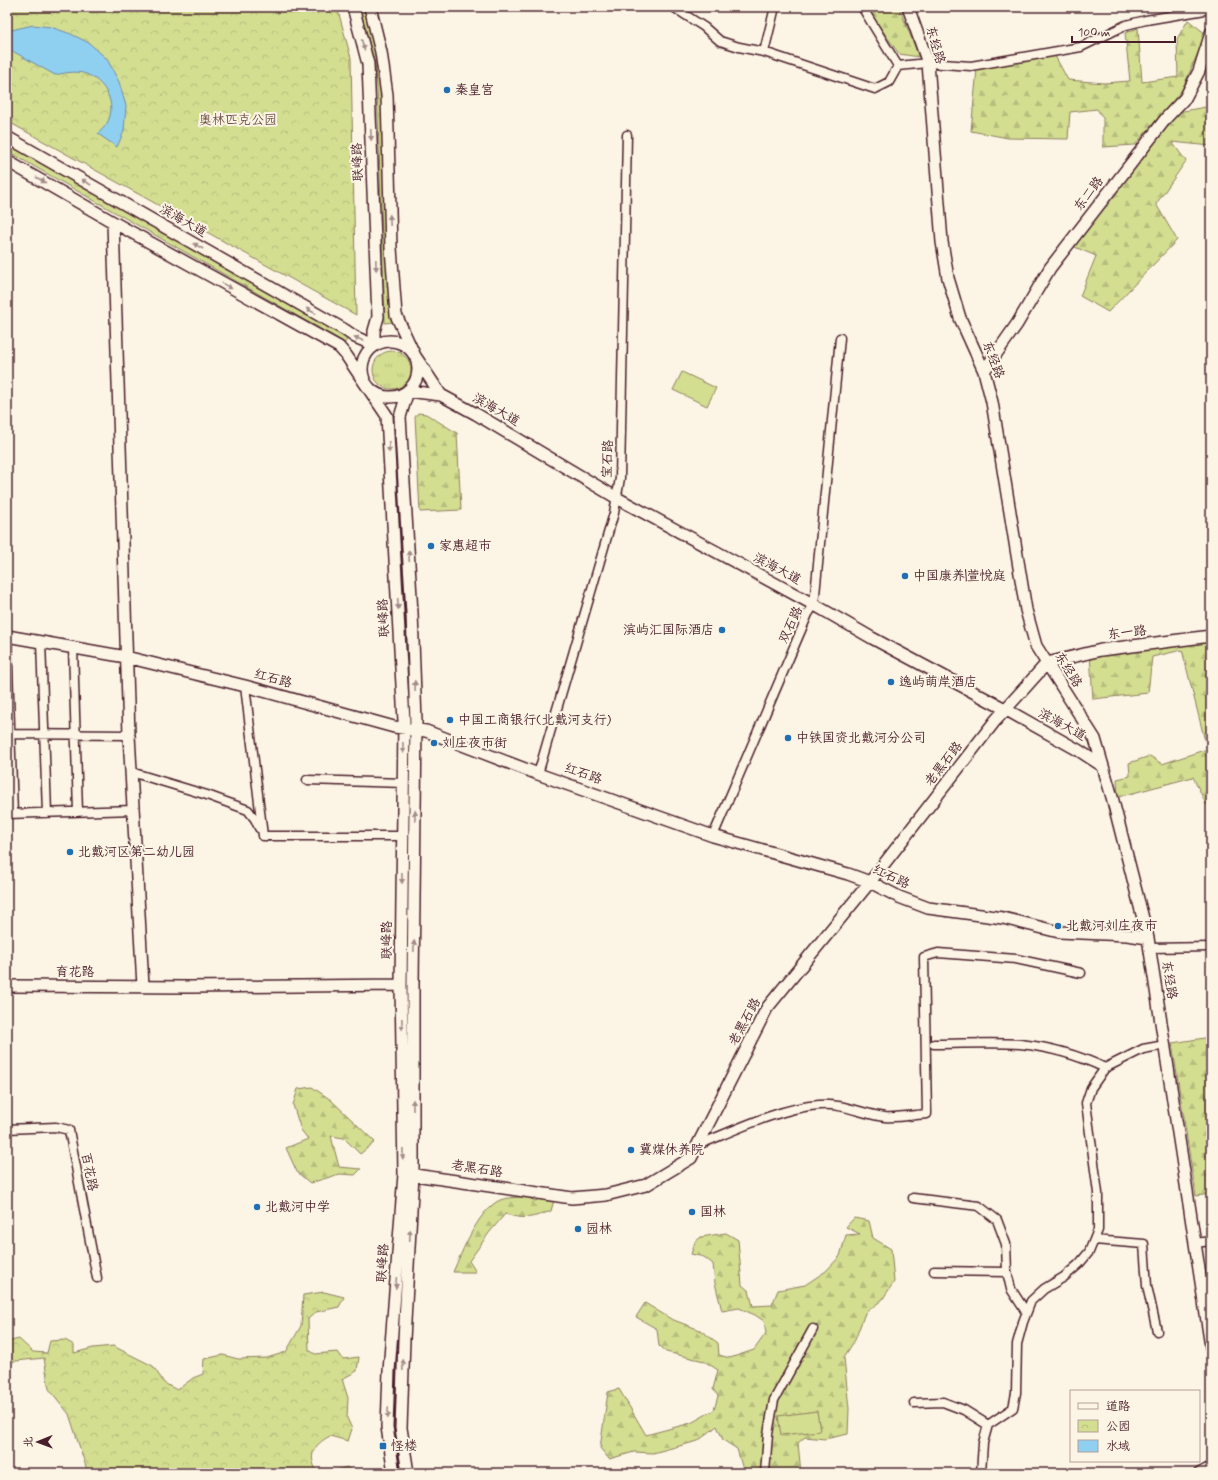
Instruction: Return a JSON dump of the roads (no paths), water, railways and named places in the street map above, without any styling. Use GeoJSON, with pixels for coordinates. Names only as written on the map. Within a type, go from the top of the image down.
{"type":"FeatureCollection","features":[{"type":"Feature","properties":{"kind":"main road","name":"联峰路"},"geometry":{"type":"LineString","coordinates":[[353,7],[368,64],[378,318],[374,331],[374,345]]}},
{"type":"Feature","properties":{"kind":"main road"},"geometry":{"type":"LineString","coordinates":[[7,160],[113,222],[339,347],[367,386],[374,393],[391,398],[400,396],[408,391],[414,384],[418,365],[396,315],[391,248],[387,95],[382,52],[370,7]]}},
{"type":"Feature","properties":{"kind":"main road","name":"东经路"},"geometry":{"type":"LineString","coordinates":[[908,7],[928,63],[942,242],[948,278],[960,318],[984,371],[992,402],[1026,610],[1036,646],[1095,739],[1112,797],[1149,943],[1211,1347]]}},
{"type":"Feature","properties":{"kind":"main road","name":"东二路"},"geometry":{"type":"LineString","coordinates":[[984,371],[1017,324],[1050,268],[1167,117],[1185,98],[1199,71],[1211,33]]}},
{"type":"Feature","properties":{"kind":"main road","name":"滨海大道"},"geometry":{"type":"LineString","coordinates":[[7,137],[355,337],[374,345]]}},
{"type":"Feature","properties":{"kind":"main road"},"geometry":{"type":"LineString","coordinates":[[113,222],[129,735],[144,986]]}},
{"type":"Feature","properties":{"kind":"main road"},"geometry":{"type":"LineString","coordinates":[[367,386],[363,378],[362,364],[367,352],[374,345],[383,341],[392,341],[401,343],[409,349],[441,396]]}},
{"type":"Feature","properties":{"kind":"main road","name":"联峰路"},"geometry":{"type":"LineString","coordinates":[[367,386],[387,416],[404,728],[401,985],[408,1174],[389,1371],[387,1420],[394,1473]]}},
{"type":"Feature","properties":{"kind":"main road","name":"联峰路"},"geometry":{"type":"LineString","coordinates":[[408,391],[400,417],[412,613],[416,729],[413,985],[401,1428],[408,1473]]}},
{"type":"Feature","properties":{"kind":"main road"},"geometry":{"type":"LineString","coordinates":[[408,391],[441,396]]}},
{"type":"Feature","properties":{"kind":"main road","name":"滨海大道"},"geometry":{"type":"LineString","coordinates":[[441,396],[476,414],[617,498],[1005,709],[1102,765]]}},
{"type":"Feature","properties":{"kind":"main road","name":"红石路"},"geometry":{"type":"LineString","coordinates":[[7,636],[126,657],[245,686],[394,727],[426,731],[538,774],[713,836],[848,874],[870,882],[899,897],[928,908],[1003,918],[1059,932],[1126,935],[1149,943]]}},
{"type":"Feature","properties":{"kind":"main road","name":"东一路"},"geometry":{"type":"LineString","coordinates":[[1047,663],[1100,650],[1211,636]]}},
{"type":"Feature","properties":{"kind":"main road","name":"老黑石路"},"geometry":{"type":"LineString","coordinates":[[408,1174],[572,1198],[606,1196],[646,1185],[692,1158],[767,1008],[870,882],[1005,709],[1047,663]]}},
{"type":"Feature","properties":{"kind":"main road","name":"育花路"},"geometry":{"type":"LineString","coordinates":[[7,986],[190,987],[401,985]]}},
{"type":"Feature","properties":{"kind":"street"},"geometry":{"type":"LineString","coordinates":[[673,7],[704,27],[720,40],[739,47],[764,52],[875,89],[889,82],[898,66]]}},
{"type":"Feature","properties":{"kind":"street"},"geometry":{"type":"LineString","coordinates":[[764,52],[776,7]]}},
{"type":"Feature","properties":{"kind":"street"},"geometry":{"type":"LineString","coordinates":[[862,7],[898,66]]}},
{"type":"Feature","properties":{"kind":"street"},"geometry":{"type":"LineString","coordinates":[[898,66],[928,63],[971,66],[1081,47],[1126,25],[1146,20],[1211,10]]}},
{"type":"Feature","properties":{"kind":"street","name":"宝石路"},"geometry":{"type":"LineString","coordinates":[[538,774],[614,512],[620,478],[627,135]]}},
{"type":"Feature","properties":{"kind":"street","name":"双石路"},"geometry":{"type":"LineString","coordinates":[[713,836],[808,614],[814,605],[840,338]]}},
{"type":"Feature","properties":{"kind":"street"},"geometry":{"type":"LineString","coordinates":[[7,636],[10,814],[134,810]]}},
{"type":"Feature","properties":{"kind":"street"},"geometry":{"type":"LineString","coordinates":[[41,641],[47,813]]}},
{"type":"Feature","properties":{"kind":"street"},"geometry":{"type":"LineString","coordinates":[[73,647],[78,812]]}},
{"type":"Feature","properties":{"kind":"street"},"geometry":{"type":"LineString","coordinates":[[245,686],[263,836]]}},
{"type":"Feature","properties":{"kind":"street"},"geometry":{"type":"LineString","coordinates":[[9,734],[129,735]]}},
{"type":"Feature","properties":{"kind":"street"},"geometry":{"type":"LineString","coordinates":[[132,772],[207,795],[248,810],[256,819],[263,836]]}},
{"type":"Feature","properties":{"kind":"street"},"geometry":{"type":"LineString","coordinates":[[307,780],[404,783]]}},
{"type":"Feature","properties":{"kind":"street"},"geometry":{"type":"LineString","coordinates":[[263,836],[402,836]]}},
{"type":"Feature","properties":{"kind":"street"},"geometry":{"type":"LineString","coordinates":[[1149,943],[1211,947]]}},
{"type":"Feature","properties":{"kind":"street"},"geometry":{"type":"LineString","coordinates":[[698,1145],[764,1119],[796,1109],[820,1105],[843,1106],[885,1117],[927,1114],[924,958],[938,954],[1016,959],[1081,973]]}},
{"type":"Feature","properties":{"kind":"street"},"geometry":{"type":"LineString","coordinates":[[401,985],[413,985]]}},
{"type":"Feature","properties":{"kind":"street"},"geometry":{"type":"LineString","coordinates":[[934,1044],[1020,1044],[1063,1052],[1088,1060],[1105,1068]]}},
{"type":"Feature","properties":{"kind":"street"},"geometry":{"type":"LineString","coordinates":[[980,1473],[983,1443],[988,1425],[1013,1408],[1016,1393],[1017,1344],[1026,1312],[1031,1301],[1044,1289],[1064,1277],[1080,1264],[1089,1252],[1098,1230],[1098,1193],[1086,1103],[1092,1088],[1105,1068],[1144,1049],[1165,1045]]}},
{"type":"Feature","properties":{"kind":"street","name":"百花路"},"geometry":{"type":"LineString","coordinates":[[7,1129],[56,1127],[68,1130],[97,1278]]}},
{"type":"Feature","properties":{"kind":"street"},"geometry":{"type":"LineString","coordinates":[[913,1198],[979,1206],[997,1220],[1006,1244],[1007,1272],[1011,1289],[1026,1312]]}},
{"type":"Feature","properties":{"kind":"street"},"geometry":{"type":"LineString","coordinates":[[1094,1240],[1144,1244],[1148,1286],[1157,1331]]}},
{"type":"Feature","properties":{"kind":"street"},"geometry":{"type":"LineString","coordinates":[[1195,1243],[1211,1241]]}},
{"type":"Feature","properties":{"kind":"street"},"geometry":{"type":"LineString","coordinates":[[934,1271],[1007,1272]]}},
{"type":"Feature","properties":{"kind":"street"},"geometry":{"type":"LineString","coordinates":[[765,1473],[768,1434],[774,1400],[813,1329]]}},
{"type":"Feature","properties":{"kind":"street"},"geometry":{"type":"LineString","coordinates":[[914,1403],[943,1402],[964,1410],[988,1425]]}},
{"type":"Feature","properties":{"kind":"street"},"geometry":{"type":"LineString","coordinates":[[1198,1473],[1211,1466]]}},
{"type":"Feature","properties":{"kind":"water"},"geometry":{"type":"Polygon","coordinates":[[[33,25],[51,27],[71,34],[89,43],[107,59],[119,82],[126,106],[124,131],[117,147],[98,134],[106,125],[110,117],[111,109],[107,93],[97,81],[91,76],[80,72],[69,72],[55,75],[7,48],[7,31],[33,25]]]}},
{"type":"Feature","properties":{"kind":"place","name":"秦皇宫"},"geometry":{"type":"Point","coordinates":[447,90]}},
{"type":"Feature","properties":{"kind":"place","name":"家惠超市"},"geometry":{"type":"Point","coordinates":[431,546]}},
{"type":"Feature","properties":{"kind":"place","name":"中国康养|萱悦庭"},"geometry":{"type":"Point","coordinates":[905,576]}},
{"type":"Feature","properties":{"kind":"place","name":"滨屿汇国际酒店"},"geometry":{"type":"Point","coordinates":[722,630]}},
{"type":"Feature","properties":{"kind":"place","name":"逸屿萌岸酒店"},"geometry":{"type":"Point","coordinates":[891,682]}},
{"type":"Feature","properties":{"kind":"place","name":"中国工商银行(北戴河支行)"},"geometry":{"type":"Point","coordinates":[450,720]}},
{"type":"Feature","properties":{"kind":"place","name":"中铁国资北戴河分公司"},"geometry":{"type":"Point","coordinates":[788,738]}},
{"type":"Feature","properties":{"kind":"place","name":"刘庄夜市街"},"geometry":{"type":"Point","coordinates":[434,743]}},
{"type":"Feature","properties":{"kind":"place","name":"北戴河区第二幼儿园"},"geometry":{"type":"Point","coordinates":[70,852]}},
{"type":"Feature","properties":{"kind":"place","name":"北戴河刘庄夜市"},"geometry":{"type":"Point","coordinates":[1058,926]}},
{"type":"Feature","properties":{"kind":"place","name":"冀煤休养院"},"geometry":{"type":"Point","coordinates":[631,1150]}},
{"type":"Feature","properties":{"kind":"place","name":"北戴河中学"},"geometry":{"type":"Point","coordinates":[257,1207]}},
{"type":"Feature","properties":{"kind":"place","name":"国林"},"geometry":{"type":"Point","coordinates":[692,1212]}},
{"type":"Feature","properties":{"kind":"place","name":"园林"},"geometry":{"type":"Point","coordinates":[578,1229]}},
{"type":"Feature","properties":{"kind":"place","name":"怪楼"},"geometry":{"type":"Point","coordinates":[383,1446]}},
{"type":"Feature","properties":{"kind":"park label","name":"奥林匹克公园"},"geometry":{"type":"Point","coordinates":[238,120]}}]}
